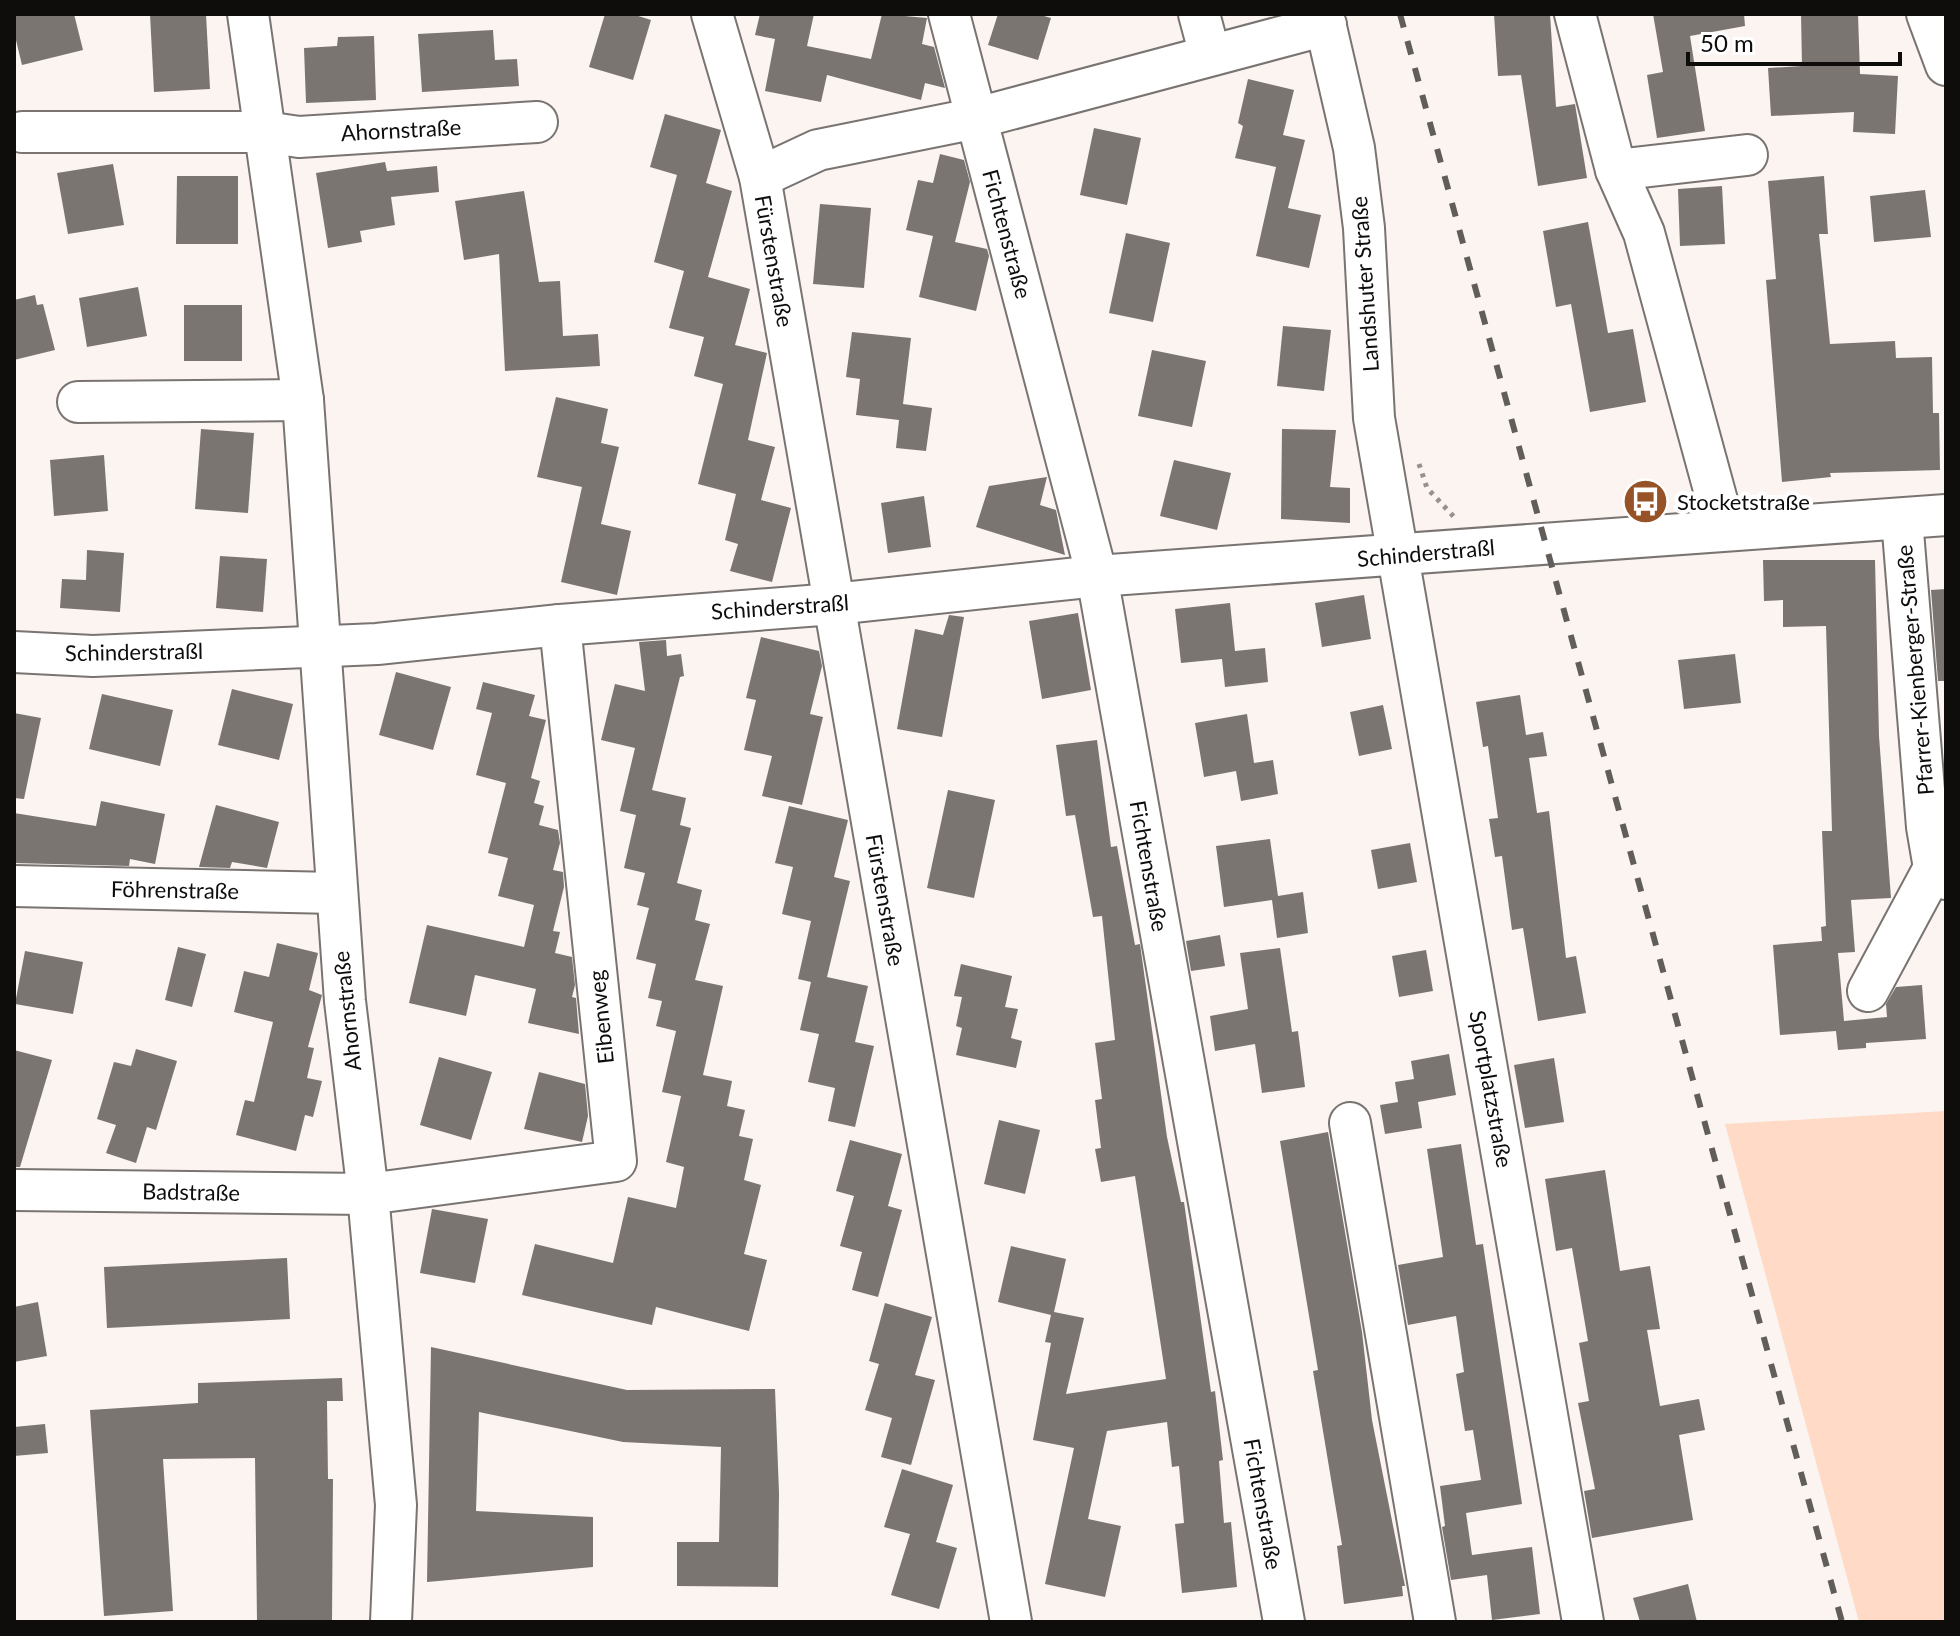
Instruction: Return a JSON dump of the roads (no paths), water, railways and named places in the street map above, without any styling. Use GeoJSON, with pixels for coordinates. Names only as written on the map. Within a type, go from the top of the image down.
{"type":"FeatureCollection","features":[{"type":"Feature","properties":{"kind":"street","name":"Ahornstraße"},"geometry":{"type":"LineString","coordinates":[[248,14],[303,400],[345,1001],[368,1194],[396,1505],[391,1622]]}},
{"type":"Feature","properties":{"kind":"street","name":"Fürstenstraße"},"geometry":{"type":"LineString","coordinates":[[712,14],[760,177],[1011,1622]]}},
{"type":"Feature","properties":{"kind":"street"},"geometry":{"type":"LineString","coordinates":[[949,14],[977,118]]}},
{"type":"Feature","properties":{"kind":"street"},"geometry":{"type":"LineString","coordinates":[[1199,14],[1210,55]]}},
{"type":"Feature","properties":{"kind":"street"},"geometry":{"type":"LineString","coordinates":[[1575,14],[1616,170],[1644,233],[1725,530],[1946,515]]}},
{"type":"Feature","properties":{"kind":"street"},"geometry":{"type":"LineString","coordinates":[[1927,14],[1946,65]]}},
{"type":"Feature","properties":{"kind":"street","name":"Fürstenstraße"},"geometry":{"type":"LineString","coordinates":[[760,177],[818,150],[977,118],[1210,55],[1324,20]]}},
{"type":"Feature","properties":{"kind":"street","name":"Landshuter Straße"},"geometry":{"type":"LineString","coordinates":[[1324,20],[1354,148],[1364,228],[1374,418],[1400,556]]}},
{"type":"Feature","properties":{"kind":"street","name":"Fichtenstraße"},"geometry":{"type":"LineString","coordinates":[[977,118],[1097,576],[1284,1622]]}},
{"type":"Feature","properties":{"kind":"street","name":"Ahornstraße"},"geometry":{"type":"LineString","coordinates":[[22,132],[265,132],[299,137],[537,122]]}},
{"type":"Feature","properties":{"kind":"street"},"geometry":{"type":"LineString","coordinates":[[1616,170],[1747,155]]}},
{"type":"Feature","properties":{"kind":"street"},"geometry":{"type":"LineString","coordinates":[[78,402],[303,400]]}},
{"type":"Feature","properties":{"kind":"street","name":"Pfarrer-Kienberger-Straße"},"geometry":{"type":"LineString","coordinates":[[1868,991],[1940,873],[1927,827],[1902,519]]}},
{"type":"Feature","properties":{"kind":"street","name":"Schinderstraßl"},"geometry":{"type":"LineString","coordinates":[[14,652],[93,656],[377,644],[560,625],[834,604],[1097,576],[1725,530]]}},
{"type":"Feature","properties":{"kind":"street","name":"Sportplatzstraße"},"geometry":{"type":"LineString","coordinates":[[1400,556],[1583,1622]]}},
{"type":"Feature","properties":{"kind":"street","name":"Eibenweg"},"geometry":{"type":"LineString","coordinates":[[368,1194],[616,1161],[560,625]]}},
{"type":"Feature","properties":{"kind":"street","name":"Föhrenstraße"},"geometry":{"type":"LineString","coordinates":[[14,886],[336,893]]}},
{"type":"Feature","properties":{"kind":"street"},"geometry":{"type":"LineString","coordinates":[[1350,1123],[1435,1622]]}},
{"type":"Feature","properties":{"kind":"street","name":"Badstraße"},"geometry":{"type":"LineString","coordinates":[[14,1190],[368,1194]]}},
{"type":"Feature","properties":{"kind":"railway"},"geometry":{"type":"LineString","coordinates":[[1400,14],[1842,1622]]}},
{"type":"Feature","properties":{"kind":"place","name":"Stocketstraße"},"geometry":{"type":"Point","coordinates":[1646,502]}}]}
